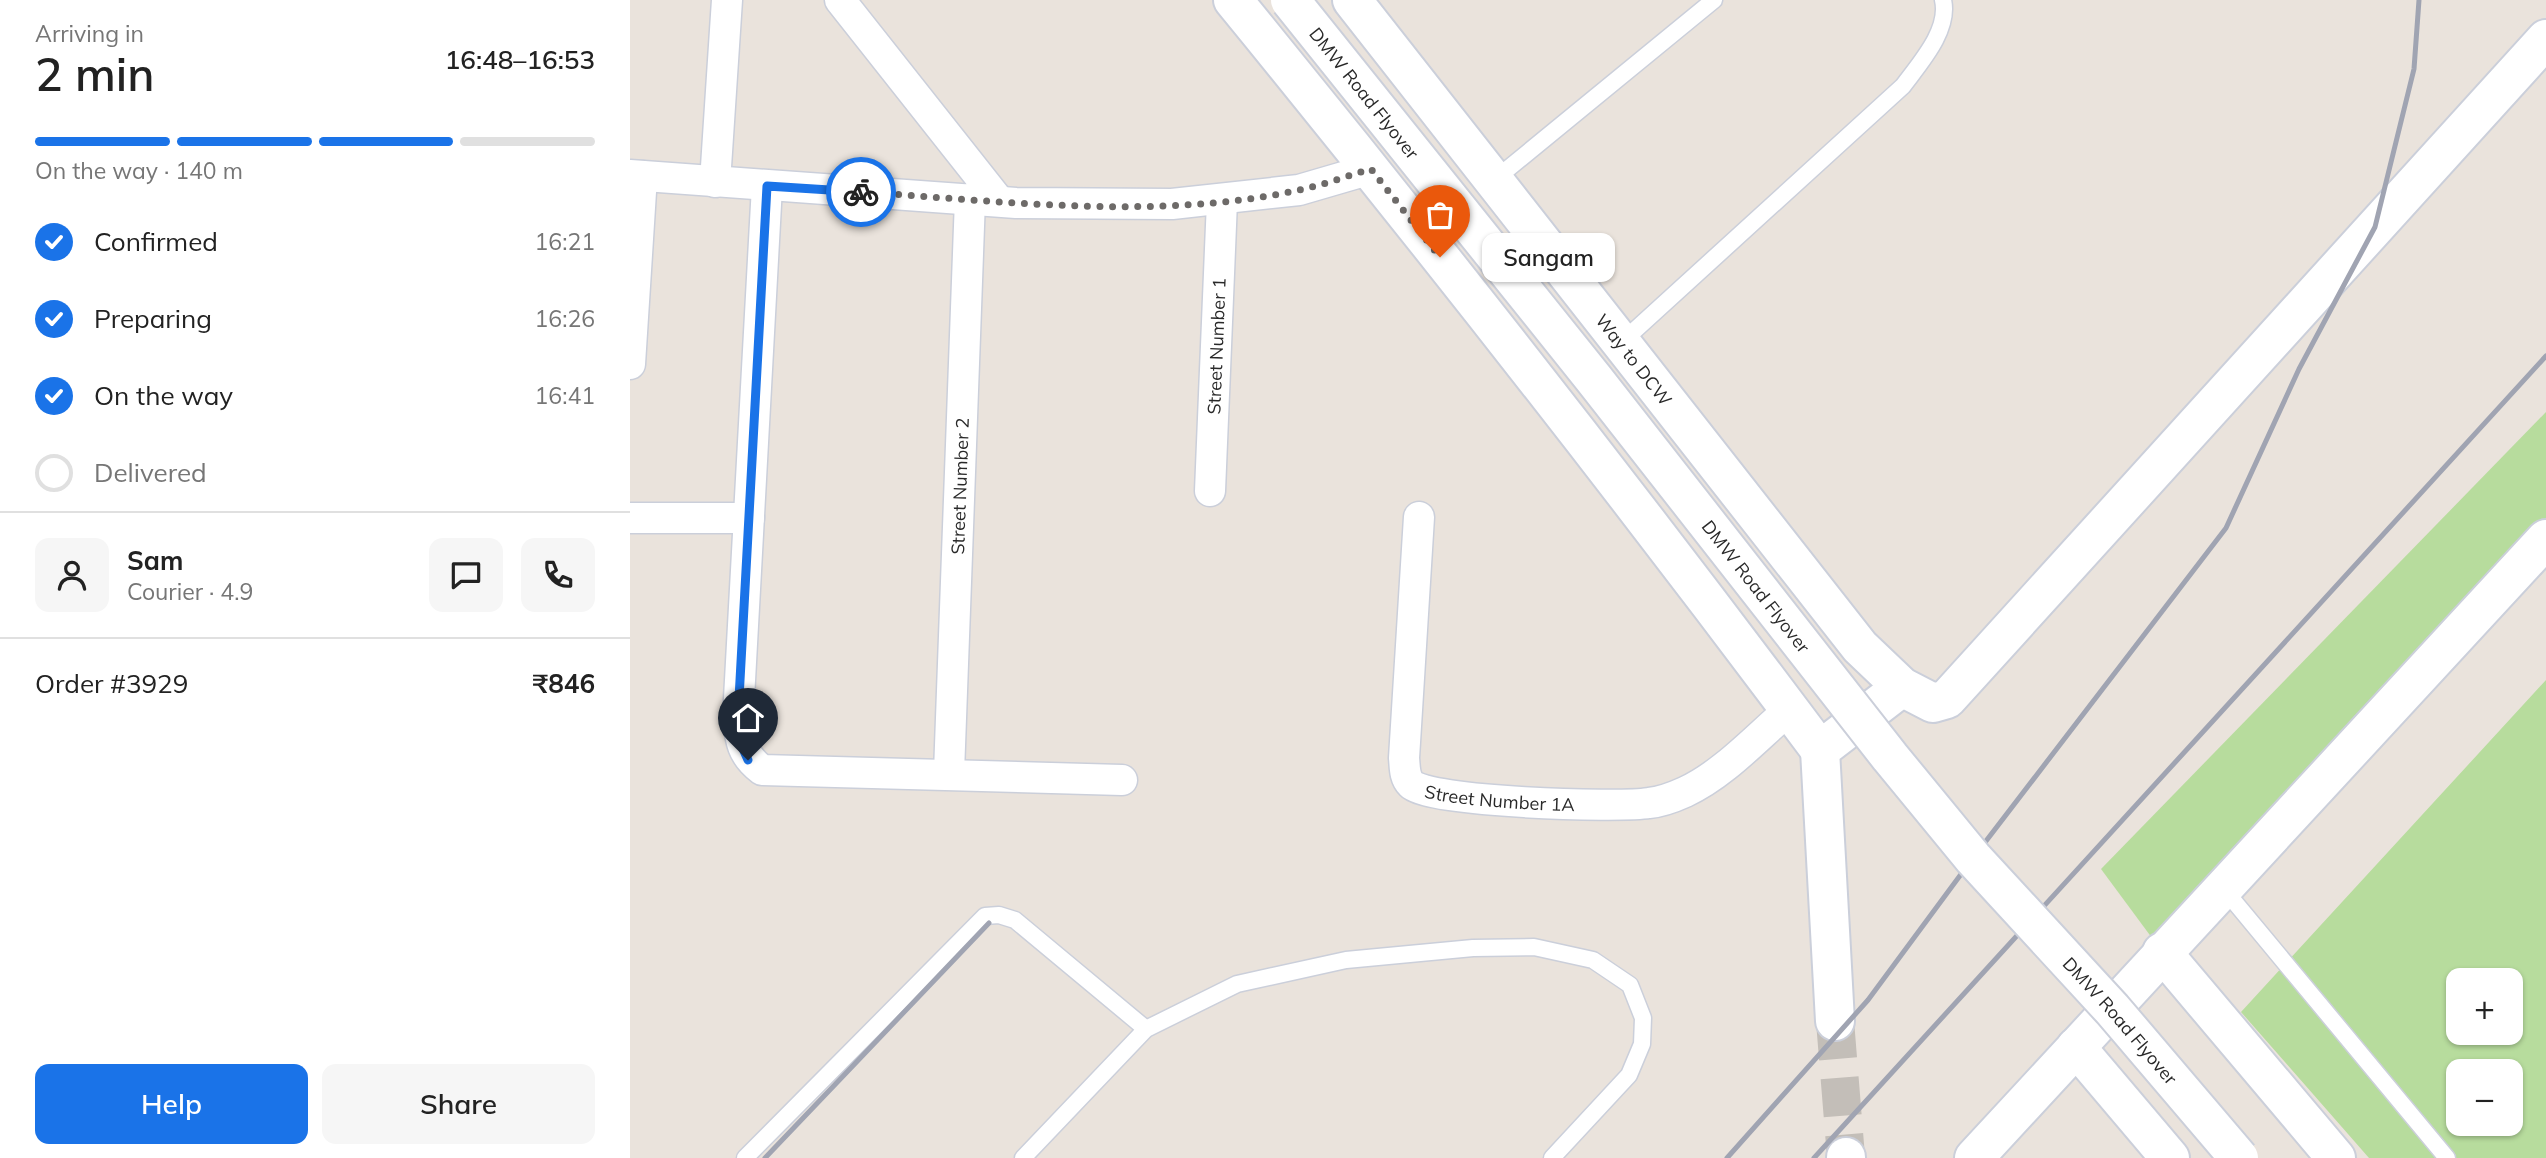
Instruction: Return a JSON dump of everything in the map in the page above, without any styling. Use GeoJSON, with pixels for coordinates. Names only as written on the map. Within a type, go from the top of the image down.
{"type":"FeatureCollection","features":[{"type":"Feature","properties":{"kind":"street"},"geometry":{"type":"LineString","coordinates":[[715,182],[727,0]]}},
{"type":"Feature","properties":{"kind":"street"},"geometry":{"type":"LineString","coordinates":[[840,0],[985,200]]}},
{"type":"Feature","properties":{"kind":"street"},"geometry":{"type":"LineString","coordinates":[[1233,0],[1371,169],[1682,564],[1820,750],[1835,1021]]}},
{"type":"Feature","properties":{"kind":"street","name":"DMW Road Flyover"},"geometry":{"type":"LineString","coordinates":[[1290,0],[1487,244],[1818,667],[1973,858],[2112,1009],[2239,1158]]}},
{"type":"Feature","properties":{"kind":"street","name":"Way to DCW"},"geometry":{"type":"LineString","coordinates":[[1352,0],[1493,181],[1623,341],[1860,647],[1917,695]]}},
{"type":"Feature","properties":{"kind":"street"},"geometry":{"type":"LineString","coordinates":[[1820,750],[1917,695],[1947,699],[2546,39]]}},
{"type":"Feature","properties":{"kind":"street"},"geometry":{"type":"LineString","coordinates":[[630,364],[636,175],[985,200],[1123,204],[1222,201],[1299,190],[1371,169]]}},
{"type":"Feature","properties":{"kind":"street"},"geometry":{"type":"LineString","coordinates":[[767,186],[738,717],[740,742],[748,760],[762,770],[949,773],[1122,780]]}},
{"type":"Feature","properties":{"kind":"street","name":"Street Number 2"},"geometry":{"type":"LineString","coordinates":[[949,773],[985,200]]}},
{"type":"Feature","properties":{"kind":"street","name":"Street Number 1"},"geometry":{"type":"LineString","coordinates":[[1210,491],[1222,201]]}},
{"type":"Feature","properties":{"kind":"street"},"geometry":{"type":"LineString","coordinates":[[630,518],[749,517]]}},
{"type":"Feature","properties":{"kind":"street","name":"Street Number 1A"},"geometry":{"type":"LineString","coordinates":[[1419,517],[1404,758],[1405,774],[1411,785],[1426,793],[1511,801],[1650,803],[1686,792],[1715,772],[1790,709]]}},
{"type":"Feature","properties":{"kind":"street"},"geometry":{"type":"LineString","coordinates":[[1974,1158],[2162,951],[2546,539]]}},
{"type":"Feature","properties":{"kind":"street"},"geometry":{"type":"LineString","coordinates":[[2162,951],[2336,1158]]}},
{"type":"Feature","properties":{"kind":"street"},"geometry":{"type":"LineString","coordinates":[[2076,1047],[2170,1158]]}},
{"type":"Feature","properties":{"kind":"lane"},"geometry":{"type":"LineString","coordinates":[[1493,181],[1714,0]]}},
{"type":"Feature","properties":{"kind":"lane"},"geometry":{"type":"LineString","coordinates":[[1623,341],[1903,86],[1930,48],[1946,12],[1943,0]]}},
{"type":"Feature","properties":{"kind":"lane"},"geometry":{"type":"LineString","coordinates":[[2223,888],[2447,1158]]}},
{"type":"Feature","properties":{"kind":"lane"},"geometry":{"type":"LineString","coordinates":[[746,1158],[985,916],[999,915],[1016,919],[1146,1029]]}},
{"type":"Feature","properties":{"kind":"lane"},"geometry":{"type":"LineString","coordinates":[[1023,1158],[1146,1029],[1237,984],[1346,960],[1473,948],[1534,947],[1593,960],[1630,985],[1643,1018],[1642,1044],[1629,1075],[1552,1158]]}},
{"type":"Feature","properties":{"kind":"green space"},"geometry":{"type":"Polygon","coordinates":[[[2546,412],[2546,523],[2152,938],[2101,869],[2546,412]]]}},
{"type":"Feature","properties":{"kind":"green space"},"geometry":{"type":"Polygon","coordinates":[[[2546,680],[2546,1158],[2369,1158],[2241,1012],[2546,680]]]}},
{"type":"Feature","properties":{"kind":"tunnel"},"geometry":{"type":"LineString","coordinates":[[1835,1021],[1846,1157]]}},
{"type":"Feature","properties":{"kind":"railway"},"geometry":{"type":"LineString","coordinates":[[1727,1158],[1868,1000],[1973,858],[2226,528],[2299,369],[2375,227],[2414,69],[2419,0]]}},
{"type":"Feature","properties":{"kind":"railway"},"geometry":{"type":"LineString","coordinates":[[1814,1158],[2546,356]]}},
{"type":"Feature","properties":{"kind":"railway"},"geometry":{"type":"LineString","coordinates":[[765,1158],[989,923]]}},
{"type":"Feature","properties":{"kind":"way so far"},"geometry":{"type":"LineString","coordinates":[[861,192],[1016,203],[1172,204],[1222,201],[1299,190],[1371,169],[1440,257]]}},
{"type":"Feature","properties":{"kind":"place","name":"Sangam"},"geometry":{"type":"Point","coordinates":[1440,257]}},
{"type":"Feature","properties":{"kind":"route"},"geometry":{"type":"LineString","coordinates":[[748,760],[740,742],[738,717],[767,186],[861,192]]}}]}
